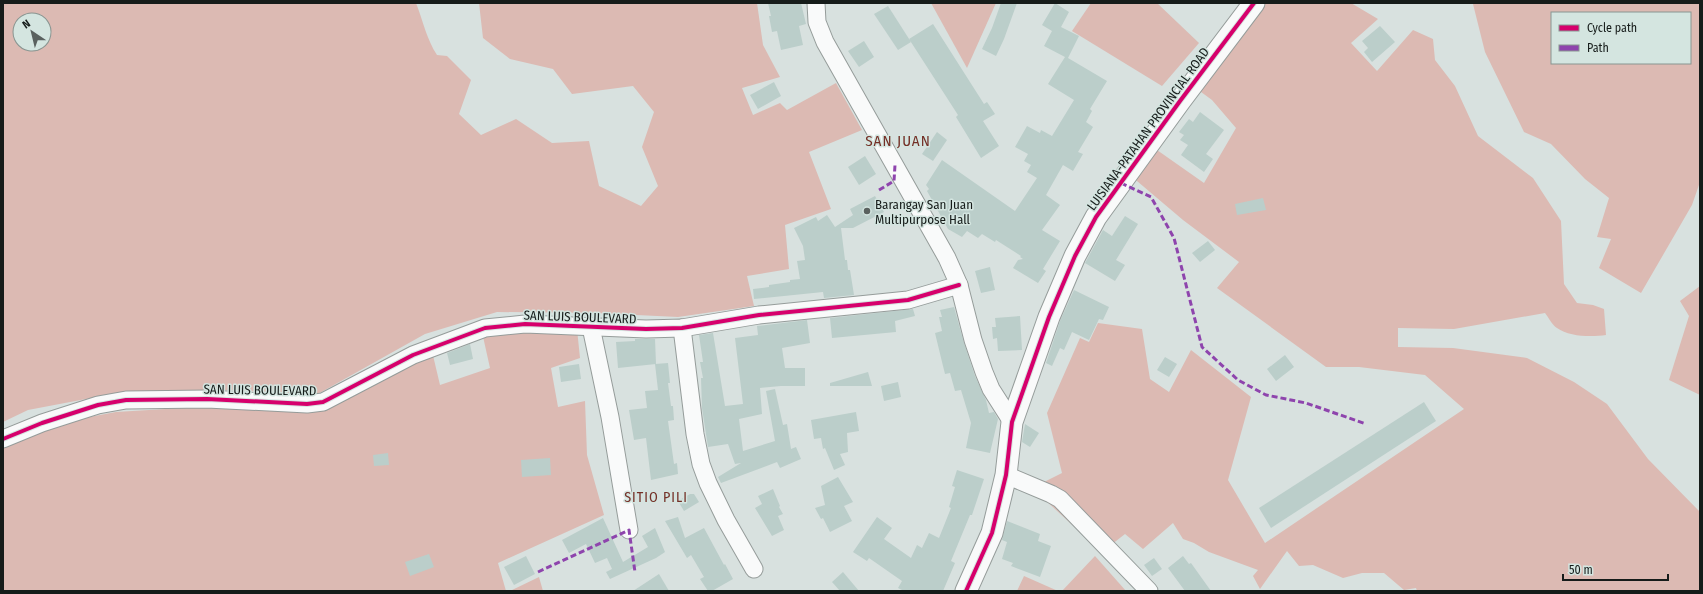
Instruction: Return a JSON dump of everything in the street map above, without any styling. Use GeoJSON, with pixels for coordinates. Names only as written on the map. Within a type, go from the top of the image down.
{"type":"FeatureCollection","features":[{"type":"Feature","properties":{"kind":"street"},"geometry":{"type":"LineString","coordinates":[[816,3],[817,22],[825,42],[947,258],[959,286],[973,340],[991,390],[1012,422]]}},
{"type":"Feature","properties":{"kind":"street","name":"LUISIANA-PATAHAN PROVINCIAL ROAD"},"geometry":{"type":"LineString","coordinates":[[966,591],[992,533],[1006,475],[1012,422],[1049,317],[1075,256],[1096,218],[1184,95],[1254,3]]}},
{"type":"Feature","properties":{"kind":"street","name":"SAN LUIS BOULEVARD"},"geometry":{"type":"LineString","coordinates":[[3,439],[42,422],[98,405],[126,400],[207,399],[307,404],[323,402],[413,355],[485,328],[525,324],[646,329],[682,328],[758,315],[908,300],[959,286]]}},
{"type":"Feature","properties":{"kind":"street"},"geometry":{"type":"LineString","coordinates":[[591,327],[610,417],[629,530]]}},
{"type":"Feature","properties":{"kind":"street"},"geometry":{"type":"LineString","coordinates":[[682,328],[695,434],[701,464],[708,483],[723,514],[754,569]]}},
{"type":"Feature","properties":{"kind":"street"},"geometry":{"type":"LineString","coordinates":[[1006,475],[1060,499],[1149,591]]}},
{"type":"Feature","properties":{"kind":"shaded area"},"geometry":{"type":"Polygon","coordinates":[[[3,3],[416,3],[428,37],[437,55],[447,56],[471,80],[459,114],[481,135],[516,119],[552,143],[589,141],[599,186],[641,206],[658,186],[642,147],[654,112],[633,86],[572,94],[553,69],[510,59],[483,38],[479,3],[757,3],[763,45],[780,77],[742,88],[753,115],[780,103],[787,110],[836,83],[862,130],[809,152],[831,209],[785,225],[789,269],[747,276],[754,306],[678,317],[595,313],[497,312],[425,334],[316,395],[231,390],[107,395],[28,410],[3,422],[3,3]]]}},
{"type":"Feature","properties":{"kind":"shaded area"},"geometry":{"type":"Polygon","coordinates":[[[931,3],[996,3],[967,68],[931,3]]]}},
{"type":"Feature","properties":{"kind":"shaded area"},"geometry":{"type":"Polygon","coordinates":[[[1091,3],[1157,3],[1199,43],[1162,86],[1072,31],[1091,3]]]}},
{"type":"Feature","properties":{"kind":"shaded area"},"geometry":{"type":"Polygon","coordinates":[[[1243,3],[1351,3],[1378,19],[1351,43],[1377,71],[1413,30],[1433,39],[1435,60],[1455,86],[1478,136],[1533,178],[1561,221],[1564,284],[1577,303],[1593,305],[1604,309],[1606,335],[1574,335],[1562,331],[1555,327],[1545,313],[1454,329],[1398,328],[1398,347],[1453,348],[1527,358],[1574,382],[1607,404],[1648,459],[1700,512],[1700,591],[1417,591],[1416,588],[1404,590],[1384,573],[1362,573],[1343,578],[1313,565],[1299,566],[1287,551],[1260,589],[1253,576],[1258,570],[1209,552],[1194,543],[1183,539],[1173,523],[1143,549],[1125,534],[1102,552],[1032,488],[1062,473],[1047,413],[1080,338],[1089,342],[1098,323],[1142,329],[1150,379],[1169,392],[1191,350],[1251,397],[1228,480],[1265,543],[1464,409],[1425,375],[1359,367],[1326,367],[1217,288],[1239,262],[1183,220],[1124,170],[1147,143],[1204,183],[1236,128],[1212,100],[1186,81],[1243,3]]]}},
{"type":"Feature","properties":{"kind":"shaded area"},"geometry":{"type":"Polygon","coordinates":[[[1471,3],[1700,3],[1700,182],[1692,205],[1641,293],[1599,268],[1611,239],[1597,237],[1609,198],[1585,179],[1551,144],[1524,132],[1485,52],[1473,4],[1471,3]]]}},
{"type":"Feature","properties":{"kind":"shaded area"},"geometry":{"type":"Polygon","coordinates":[[[1700,286],[1700,395],[1669,380],[1689,316],[1680,301],[1700,286]]]}},
{"type":"Feature","properties":{"kind":"shaded area"},"geometry":{"type":"Polygon","coordinates":[[[577,329],[580,358],[551,368],[558,407],[585,401],[587,455],[604,515],[498,563],[506,591],[3,591],[3,440],[25,429],[116,412],[182,408],[324,408],[431,347],[440,385],[490,368],[482,332],[577,329]]]}},
{"type":"Feature","properties":{"kind":"shaded area"},"geometry":{"type":"Polygon","coordinates":[[[1095,556],[1126,591],[1062,591],[1095,556]]]}},
{"type":"Feature","properties":{"kind":"shaded area"},"geometry":{"type":"Polygon","coordinates":[[[1024,576],[1058,591],[1017,591],[1024,576]]]}},
{"type":"Feature","properties":{"kind":"shaded area"},"geometry":{"type":"Polygon","coordinates":[[[539,577],[543,591],[510,591],[539,577]]]}},
{"type":"Feature","properties":{"kind":"building"},"geometry":{"type":"Polygon","coordinates":[[[768,3],[801,3],[806,24],[799,26],[803,45],[781,50],[777,31],[772,32],[768,3]]]}},
{"type":"Feature","properties":{"kind":"building"},"geometry":{"type":"Polygon","coordinates":[[[1001,3],[1017,3],[996,56],[982,49],[992,28],[1001,3]]]}},
{"type":"Feature","properties":{"kind":"building"},"geometry":{"type":"Polygon","coordinates":[[[1055,3],[1069,12],[1061,27],[1079,36],[1068,58],[1107,81],[1090,109],[1092,111],[1086,122],[1093,127],[1078,152],[1083,154],[1073,171],[1063,165],[1046,195],[1060,205],[1042,230],[1060,241],[1043,269],[1046,271],[1038,283],[1013,268],[1018,260],[1023,259],[1020,257],[1021,256],[996,240],[995,242],[982,234],[978,238],[967,231],[962,237],[948,229],[927,191],[929,189],[926,185],[942,160],[1015,211],[1037,178],[1027,172],[1031,165],[1024,161],[1028,154],[1015,147],[1027,126],[1040,133],[1041,130],[1052,136],[1074,100],[1048,84],[1065,57],[1044,46],[1052,31],[1042,25],[1055,3]]]}},
{"type":"Feature","properties":{"kind":"building"},"geometry":{"type":"Polygon","coordinates":[[[888,6],[911,42],[898,50],[874,14],[888,6]]]}},
{"type":"Feature","properties":{"kind":"building"},"geometry":{"type":"Polygon","coordinates":[[[933,24],[984,104],[987,102],[995,114],[983,121],[999,146],[981,158],[956,117],[958,115],[909,39],[933,24]]]}},
{"type":"Feature","properties":{"kind":"building"},"geometry":{"type":"Polygon","coordinates":[[[1380,26],[1395,42],[1372,62],[1364,52],[1368,48],[1362,41],[1380,26]]]}},
{"type":"Feature","properties":{"kind":"building"},"geometry":{"type":"Polygon","coordinates":[[[864,41],[874,57],[859,67],[848,51],[864,41]]]}},
{"type":"Feature","properties":{"kind":"building"},"geometry":{"type":"Polygon","coordinates":[[[774,82],[781,96],[758,109],[750,95],[774,82]]]}},
{"type":"Feature","properties":{"kind":"building"},"geometry":{"type":"Polygon","coordinates":[[[1200,112],[1224,130],[1206,154],[1213,159],[1204,172],[1181,155],[1188,145],[1180,140],[1184,135],[1179,132],[1189,119],[1193,122],[1200,112]]]}},
{"type":"Feature","properties":{"kind":"building"},"geometry":{"type":"Polygon","coordinates":[[[937,132],[947,140],[933,161],[922,154],[937,132]]]}},
{"type":"Feature","properties":{"kind":"building"},"geometry":{"type":"Polygon","coordinates":[[[865,156],[876,174],[859,185],[848,167],[865,156]]]}},
{"type":"Feature","properties":{"kind":"building"},"geometry":{"type":"Polygon","coordinates":[[[875,196],[884,212],[853,228],[841,228],[845,260],[847,260],[848,270],[850,270],[854,295],[824,298],[823,292],[754,299],[753,289],[769,287],[769,285],[800,279],[797,261],[805,260],[803,246],[794,228],[816,217],[818,221],[827,215],[835,227],[853,215],[850,209],[875,196]]]}},
{"type":"Feature","properties":{"kind":"building"},"geometry":{"type":"Polygon","coordinates":[[[1263,198],[1266,210],[1237,215],[1235,204],[1263,198]]]}},
{"type":"Feature","properties":{"kind":"building"},"geometry":{"type":"Polygon","coordinates":[[[1125,216],[1138,224],[1116,260],[1125,265],[1115,281],[1085,263],[1103,230],[1112,236],[1125,216]]]}},
{"type":"Feature","properties":{"kind":"building"},"geometry":{"type":"Polygon","coordinates":[[[1208,241],[1215,250],[1200,262],[1192,253],[1208,241]]]}},
{"type":"Feature","properties":{"kind":"building"},"geometry":{"type":"Polygon","coordinates":[[[990,267],[995,290],[981,293],[975,271],[990,267]]]}},
{"type":"Feature","properties":{"kind":"building"},"geometry":{"type":"Polygon","coordinates":[[[1074,290],[1109,307],[1103,320],[1099,319],[1089,340],[1072,332],[1064,350],[1060,348],[1052,366],[1046,363],[1060,321],[1074,290]]]}},
{"type":"Feature","properties":{"kind":"building"},"geometry":{"type":"Polygon","coordinates":[[[954,307],[964,343],[975,376],[986,400],[989,413],[994,412],[998,419],[990,453],[966,448],[971,423],[961,390],[955,391],[950,373],[945,374],[943,366],[935,333],[942,331],[939,317],[942,317],[940,310],[954,307]]]}},
{"type":"Feature","properties":{"kind":"building"},"geometry":{"type":"Polygon","coordinates":[[[913,309],[915,316],[895,321],[896,332],[832,338],[830,318],[913,309]]]}},
{"type":"Feature","properties":{"kind":"building"},"geometry":{"type":"Polygon","coordinates":[[[1020,316],[1022,350],[998,351],[997,338],[993,339],[992,327],[996,327],[995,318],[1020,316]]]}},
{"type":"Feature","properties":{"kind":"building"},"geometry":{"type":"Polygon","coordinates":[[[807,320],[810,343],[782,348],[785,368],[805,368],[805,386],[760,388],[762,414],[739,419],[743,451],[775,441],[766,391],[775,389],[783,425],[787,424],[791,449],[796,447],[801,459],[780,468],[777,462],[721,483],[718,477],[741,463],[735,464],[728,444],[708,447],[702,408],[701,378],[703,378],[700,362],[703,362],[699,335],[713,333],[725,406],[743,404],[735,338],[758,335],[757,326],[807,320]]]}},
{"type":"Feature","properties":{"kind":"building"},"geometry":{"type":"Polygon","coordinates":[[[635,339],[655,339],[656,364],[618,368],[616,342],[635,341],[635,339]]]}},
{"type":"Feature","properties":{"kind":"building"},"geometry":{"type":"Polygon","coordinates":[[[470,344],[473,359],[450,365],[447,353],[470,344]]]}},
{"type":"Feature","properties":{"kind":"building"},"geometry":{"type":"Polygon","coordinates":[[[1285,355],[1294,367],[1276,381],[1267,369],[1285,355]]]}},
{"type":"Feature","properties":{"kind":"building"},"geometry":{"type":"Polygon","coordinates":[[[1165,357],[1177,364],[1169,377],[1157,370],[1165,357]]]}},
{"type":"Feature","properties":{"kind":"building"},"geometry":{"type":"Polygon","coordinates":[[[668,363],[670,383],[668,383],[671,406],[673,406],[674,420],[668,421],[674,464],[677,463],[678,474],[651,480],[646,438],[634,440],[629,410],[647,408],[645,391],[658,390],[655,364],[668,363]]]}},
{"type":"Feature","properties":{"kind":"building"},"geometry":{"type":"Polygon","coordinates":[[[579,364],[581,379],[561,382],[559,367],[579,364]]]}},
{"type":"Feature","properties":{"kind":"building"},"geometry":{"type":"Polygon","coordinates":[[[868,372],[872,386],[830,386],[830,383],[868,372]]]}},
{"type":"Feature","properties":{"kind":"building"},"geometry":{"type":"Polygon","coordinates":[[[898,382],[901,397],[884,401],[881,386],[898,382]]]}},
{"type":"Feature","properties":{"kind":"building"},"geometry":{"type":"Polygon","coordinates":[[[1424,402],[1436,421],[1271,528],[1259,508],[1424,402]]]}},
{"type":"Feature","properties":{"kind":"building"},"geometry":{"type":"Polygon","coordinates":[[[856,412],[859,431],[847,433],[848,452],[840,454],[845,465],[834,470],[825,448],[823,449],[821,438],[814,439],[811,420],[856,412]]]}},
{"type":"Feature","properties":{"kind":"building"},"geometry":{"type":"Polygon","coordinates":[[[1025,424],[1039,433],[1030,447],[1022,442],[1025,424]]]}},
{"type":"Feature","properties":{"kind":"building"},"geometry":{"type":"Polygon","coordinates":[[[388,453],[389,465],[374,466],[373,455],[388,453]]]}},
{"type":"Feature","properties":{"kind":"building"},"geometry":{"type":"Polygon","coordinates":[[[550,458],[551,475],[522,477],[521,460],[550,458]]]}},
{"type":"Feature","properties":{"kind":"building"},"geometry":{"type":"Polygon","coordinates":[[[957,470],[984,479],[972,515],[970,515],[951,561],[955,563],[943,591],[904,591],[898,588],[902,581],[869,558],[867,561],[853,552],[877,517],[892,528],[884,539],[911,558],[917,545],[922,548],[929,533],[939,538],[951,508],[949,507],[955,487],[952,486],[957,470]]]}},
{"type":"Feature","properties":{"kind":"building"},"geometry":{"type":"Polygon","coordinates":[[[838,477],[853,502],[844,506],[852,521],[830,532],[823,518],[821,519],[815,508],[825,505],[821,486],[838,477]]]}},
{"type":"Feature","properties":{"kind":"building"},"geometry":{"type":"Polygon","coordinates":[[[773,489],[783,514],[778,516],[784,530],[772,536],[755,508],[762,504],[758,496],[773,489]]]}},
{"type":"Feature","properties":{"kind":"building"},"geometry":{"type":"Polygon","coordinates":[[[690,494],[694,494],[699,502],[684,511],[678,501],[690,494]]]}},
{"type":"Feature","properties":{"kind":"building"},"geometry":{"type":"Polygon","coordinates":[[[678,517],[685,538],[704,528],[733,579],[712,591],[708,591],[700,579],[704,577],[691,555],[687,558],[665,521],[678,517]]]}},
{"type":"Feature","properties":{"kind":"building"},"geometry":{"type":"Polygon","coordinates":[[[603,518],[623,562],[648,547],[642,536],[655,528],[665,552],[656,558],[610,579],[606,572],[612,569],[607,558],[595,563],[586,544],[569,553],[562,540],[603,518]]]}},
{"type":"Feature","properties":{"kind":"building"},"geometry":{"type":"Polygon","coordinates":[[[1007,521],[1040,534],[1038,541],[1051,546],[1040,577],[1011,566],[1013,563],[1002,559],[1007,542],[1002,540],[1007,521]]]}},
{"type":"Feature","properties":{"kind":"building"},"geometry":{"type":"Polygon","coordinates":[[[429,554],[434,567],[410,576],[405,562],[429,554]]]}},
{"type":"Feature","properties":{"kind":"building"},"geometry":{"type":"Polygon","coordinates":[[[526,556],[535,574],[514,585],[504,567],[526,556]]]}},
{"type":"Feature","properties":{"kind":"building"},"geometry":{"type":"Polygon","coordinates":[[[1183,556],[1189,564],[1191,563],[1211,591],[1185,591],[1168,568],[1183,556]]]}},
{"type":"Feature","properties":{"kind":"building"},"geometry":{"type":"Polygon","coordinates":[[[1154,558],[1162,569],[1152,576],[1144,565],[1154,558]]]}},
{"type":"Feature","properties":{"kind":"building"},"geometry":{"type":"Polygon","coordinates":[[[843,572],[859,591],[840,591],[832,582],[843,572]]]}},
{"type":"Feature","properties":{"kind":"building"},"geometry":{"type":"Polygon","coordinates":[[[659,574],[669,591],[633,591],[659,574]]]}},
{"type":"Feature","properties":{"kind":"marked path"},"geometry":{"type":"LineString","coordinates":[[879,190],[894,181],[895,165]]}},
{"type":"Feature","properties":{"kind":"marked path"},"geometry":{"type":"LineString","coordinates":[[1121,183],[1151,197],[1174,238],[1202,347],[1238,380],[1266,395],[1306,403],[1366,424]]}},
{"type":"Feature","properties":{"kind":"marked path"},"geometry":{"type":"LineString","coordinates":[[538,572],[629,530],[635,572]]}},
{"type":"Feature","properties":{"kind":"cycle path"},"geometry":{"type":"LineString","coordinates":[[966,591],[992,533],[1006,475],[1012,422],[1049,317],[1075,256],[1096,217],[1180,101],[1254,3]]}},
{"type":"Feature","properties":{"kind":"cycle path"},"geometry":{"type":"LineString","coordinates":[[3,439],[42,423],[98,405],[126,400],[207,399],[307,404],[323,402],[413,355],[485,328],[525,324],[646,329],[682,328],[759,315],[908,300],[959,285]]}},
{"type":"Feature","properties":{"kind":"place","name":"Barangay San Juan Multipurpose Hall"},"geometry":{"type":"Point","coordinates":[867,211]}},
{"type":"Feature","properties":{"kind":"district","name":"SAN JUAN"},"geometry":{"type":"Point","coordinates":[898,141]}},
{"type":"Feature","properties":{"kind":"district","name":"SITIO PILI"},"geometry":{"type":"Point","coordinates":[656,497]}}]}
